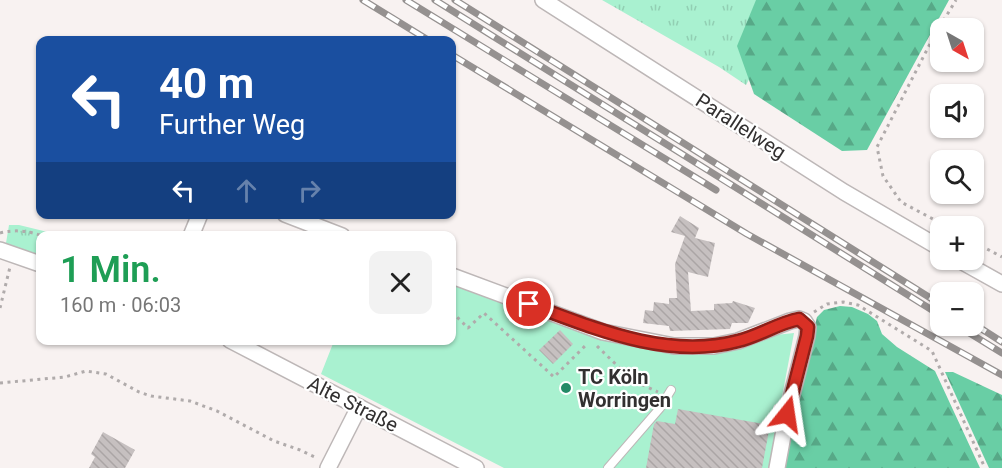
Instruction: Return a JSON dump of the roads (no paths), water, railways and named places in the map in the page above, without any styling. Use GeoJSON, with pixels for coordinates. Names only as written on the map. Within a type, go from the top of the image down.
{"type":"FeatureCollection","features":[{"type":"Feature","properties":{"kind":"street","name":"Parallelweg"},"geometry":{"type":"LineString","coordinates":[[543,0],[844,192],[930,243]]}},
{"type":"Feature","properties":{"kind":"street"},"geometry":{"type":"LineString","coordinates":[[298,219],[329,231]]}},
{"type":"Feature","properties":{"kind":"street"},"geometry":{"type":"LineString","coordinates":[[6,252],[36,263]]}},
{"type":"Feature","properties":{"kind":"street"},"geometry":{"type":"LineString","coordinates":[[977,270],[1002,284]]}},
{"type":"Feature","properties":{"kind":"street"},"geometry":{"type":"LineString","coordinates":[[456,277],[603,332],[674,346],[714,346],[738,341],[790,321],[799,319],[804,321],[808,327],[807,336],[787,414],[777,468]]}},
{"type":"Feature","properties":{"kind":"street","name":"Alte Straße"},"geometry":{"type":"LineString","coordinates":[[240,345],[476,468]]}},
{"type":"Feature","properties":{"kind":"street"},"geometry":{"type":"LineString","coordinates":[[328,466],[359,407]]}},
{"type":"Feature","properties":{"kind":"lane"},"geometry":{"type":"LineString","coordinates":[[608,468],[660,408],[671,390]]}},
{"type":"Feature","properties":{"kind":"railway"},"geometry":{"type":"LineString","coordinates":[[363,0],[422,36]]}},
{"type":"Feature","properties":{"kind":"railway"},"geometry":{"type":"LineString","coordinates":[[406,0],[716,190]]}},
{"type":"Feature","properties":{"kind":"railway"},"geometry":{"type":"LineString","coordinates":[[435,0],[930,309]]}},
{"type":"Feature","properties":{"kind":"railway"},"geometry":{"type":"LineString","coordinates":[[455,0],[930,298]]}},
{"type":"Feature","properties":{"kind":"railway"},"geometry":{"type":"LineString","coordinates":[[456,57],[747,234],[1002,375]]}},
{"type":"Feature","properties":{"kind":"railway"},"geometry":{"type":"LineString","coordinates":[[984,330],[1002,342]]}},
{"type":"Feature","properties":{"kind":"railway"},"geometry":{"type":"LineString","coordinates":[[974,336],[1002,353]]}},
{"type":"Feature","properties":{"kind":"place","name":"TC Köln Worringen"},"geometry":{"type":"Point","coordinates":[566,388]}}]}
